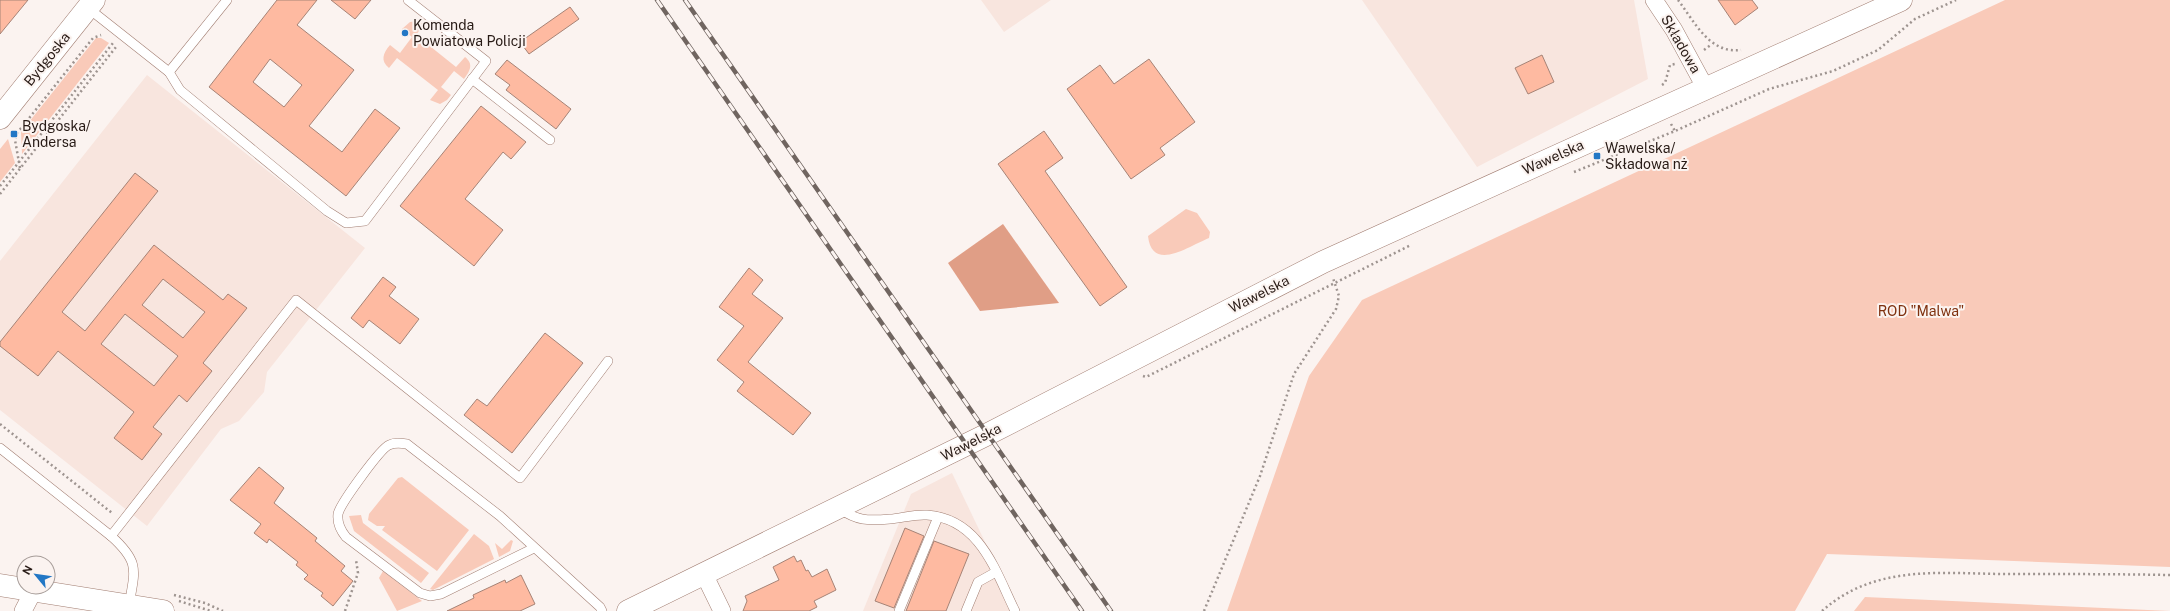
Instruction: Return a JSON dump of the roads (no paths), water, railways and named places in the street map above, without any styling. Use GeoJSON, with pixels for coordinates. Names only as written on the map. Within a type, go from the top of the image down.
{"type":"FeatureCollection","features":[{"type":"Feature","properties":{"kind":"street","name":"Składowa"},"geometry":{"type":"LineString","coordinates":[[1654,0],[1674,30],[1706,89]]}},
{"type":"Feature","properties":{"kind":"street","name":"Wawelska"},"geometry":{"type":"LineString","coordinates":[[628,611],[988,434],[1323,262],[1901,0]]}},
{"type":"Feature","properties":{"kind":"street","name":"Bydgoska"},"geometry":{"type":"LineString","coordinates":[[0,118],[91,4]]}},
{"type":"Feature","properties":{"kind":"street"},"geometry":{"type":"LineString","coordinates":[[704,574],[722,611]]}},
{"type":"Feature","properties":{"kind":"street"},"geometry":{"type":"LineString","coordinates":[[0,585],[16,587]]}},
{"type":"Feature","properties":{"kind":"street"},"geometry":{"type":"LineString","coordinates":[[56,593],[129,605],[165,602]]}},
{"type":"Feature","properties":{"kind":"street"},"geometry":{"type":"LineString","coordinates":[[24,611],[32,595]]}},
{"type":"Feature","properties":{"kind":"lane"},"geometry":{"type":"LineString","coordinates":[[169,72],[227,0]]}},
{"type":"Feature","properties":{"kind":"lane"},"geometry":{"type":"LineString","coordinates":[[91,4],[169,72],[180,90],[327,211],[346,223],[365,221],[486,61],[408,0]]}},
{"type":"Feature","properties":{"kind":"lane"},"geometry":{"type":"LineString","coordinates":[[472,79],[550,140]]}},
{"type":"Feature","properties":{"kind":"lane"},"geometry":{"type":"LineString","coordinates":[[111,536],[296,300],[520,478],[608,361]]}},
{"type":"Feature","properties":{"kind":"lane"},"geometry":{"type":"LineString","coordinates":[[534,548],[440,594],[430,596],[420,593],[346,537],[340,529],[338,520],[340,507],[384,448],[400,442],[411,447],[500,516],[600,607],[602,611]]}},
{"type":"Feature","properties":{"kind":"lane"},"geometry":{"type":"LineString","coordinates":[[0,448],[111,536],[130,556],[134,570],[129,605]]}},
{"type":"Feature","properties":{"kind":"lane"},"geometry":{"type":"LineString","coordinates":[[838,508],[852,517],[869,520],[920,516],[938,517],[963,527],[975,537],[985,550],[1015,611]]}},
{"type":"Feature","properties":{"kind":"lane"},"geometry":{"type":"LineString","coordinates":[[899,611],[938,517]]}},
{"type":"Feature","properties":{"kind":"lane"},"geometry":{"type":"LineString","coordinates":[[966,611],[978,582],[996,572]]}},
{"type":"Feature","properties":{"kind":"railway"},"geometry":{"type":"LineString","coordinates":[[657,0],[1082,611]]}},
{"type":"Feature","properties":{"kind":"railway"},"geometry":{"type":"LineString","coordinates":[[685,0],[1111,611]]}},
{"type":"Feature","properties":{"kind":"place","name":"Komenda Powiatowa Policji"},"geometry":{"type":"Point","coordinates":[405,33]}},
{"type":"Feature","properties":{"kind":"place","name":"Bydgoska/ Andersa"},"geometry":{"type":"Point","coordinates":[14,134]}},
{"type":"Feature","properties":{"kind":"place","name":"Wawelska/ Składowa nż"},"geometry":{"type":"Point","coordinates":[1597,156]}},
{"type":"Feature","properties":{"kind":"park label","name":"ROD \"Malwa\""},"geometry":{"type":"Point","coordinates":[1921,311]}}]}
